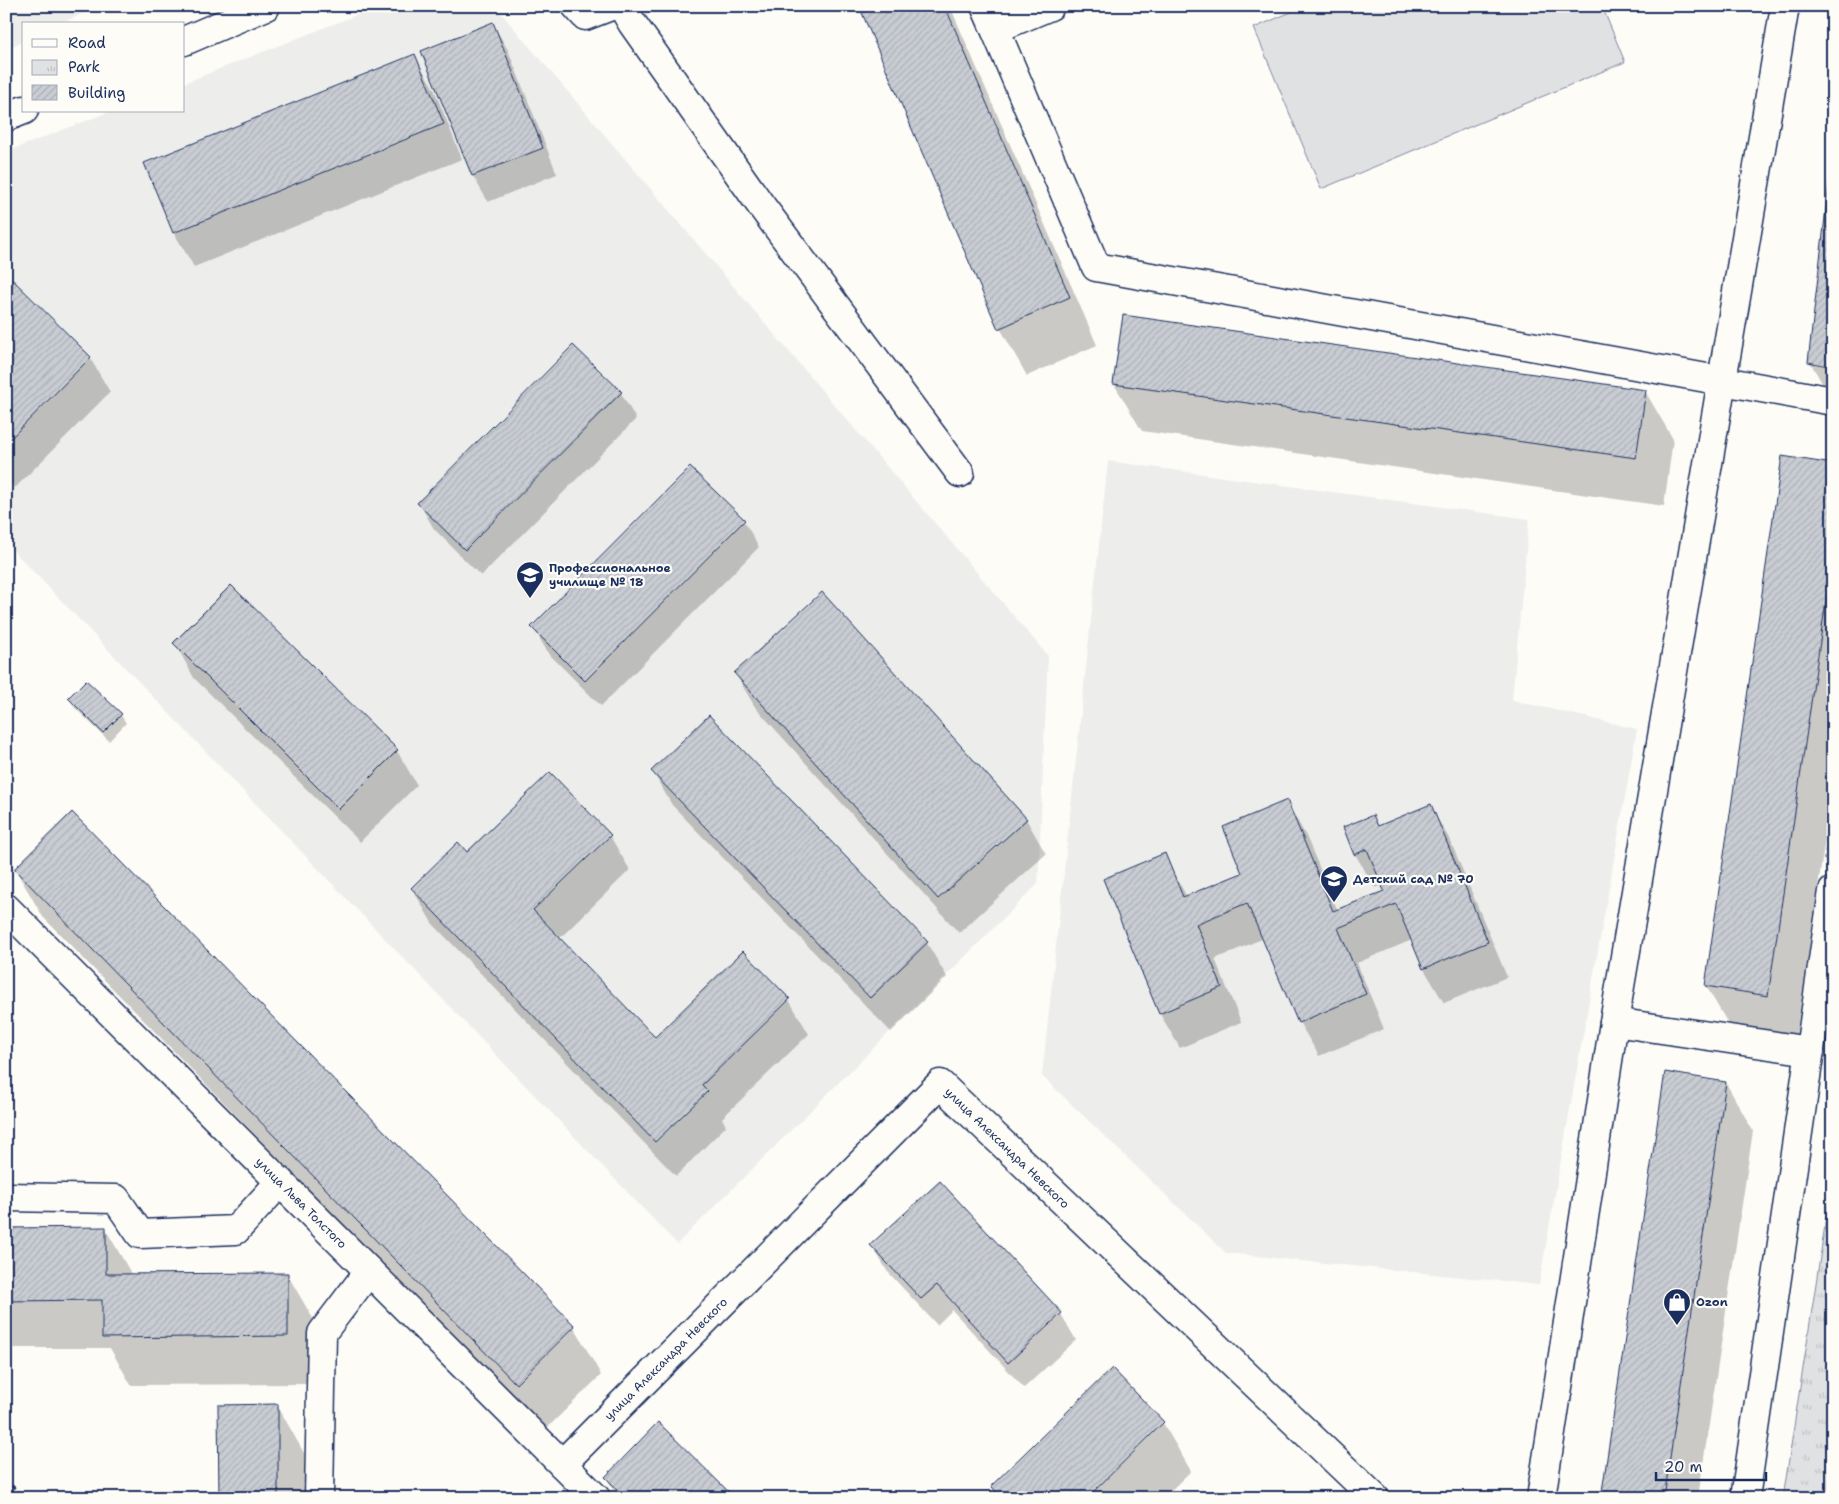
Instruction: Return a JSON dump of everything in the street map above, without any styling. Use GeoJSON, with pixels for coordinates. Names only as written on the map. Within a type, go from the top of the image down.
{"type":"FeatureCollection","features":[{"type":"Feature","properties":{"kind":"street"},"geometry":{"type":"LineString","coordinates":[[185,41],[266,6]]}},
{"type":"Feature","properties":{"kind":"street"},"geometry":{"type":"LineString","coordinates":[[576,6],[585,16],[611,6]]}},
{"type":"Feature","properties":{"kind":"street"},"geometry":{"type":"LineString","coordinates":[[622,6],[632,23],[760,204],[960,473]]}},
{"type":"Feature","properties":{"kind":"street"},"geometry":{"type":"LineString","coordinates":[[1050,6],[990,18],[1096,267],[1833,401]]}},
{"type":"Feature","properties":{"kind":"street"},"geometry":{"type":"LineString","coordinates":[[1541,1498],[1614,1022],[1786,6]]}},
{"type":"Feature","properties":{"kind":"street"},"geometry":{"type":"LineString","coordinates":[[6,117],[22,111]]}},
{"type":"Feature","properties":{"kind":"street"},"geometry":{"type":"LineString","coordinates":[[1745,1498],[1833,891]]}},
{"type":"Feature","properties":{"kind":"street","name":"улица Льва Толстого"},"geometry":{"type":"LineString","coordinates":[[7,910],[596,1498]]}},
{"type":"Feature","properties":{"kind":"street"},"geometry":{"type":"LineString","coordinates":[[1614,1022],[1810,1051]]}},
{"type":"Feature","properties":{"kind":"street","name":"улица Александра Невского"},"geometry":{"type":"LineString","coordinates":[[562,1464],[940,1084],[1375,1498]]}},
{"type":"Feature","properties":{"kind":"street"},"geometry":{"type":"LineString","coordinates":[[6,1197],[116,1199],[140,1234],[236,1230],[280,1182]]}},
{"type":"Feature","properties":{"kind":"street"},"geometry":{"type":"LineString","coordinates":[[319,1498],[322,1333],[370,1272]]}},
{"type":"Feature","properties":{"kind":"path"},"geometry":{"type":"LineString","coordinates":[[6,1480],[24,1498]]}},
{"type":"Feature","properties":{"kind":"shaded area"},"geometry":{"type":"Polygon","coordinates":[[[6,6],[98,6],[64,22],[22,22],[22,42],[6,49],[6,6]]]}},
{"type":"Feature","properties":{"kind":"shaded area","name":"Профессиональное училище № 18"},"geometry":{"type":"Polygon","coordinates":[[[379,6],[495,6],[1048,656],[1038,884],[677,1244],[6,543],[6,152],[108,112],[185,112],[185,83],[379,6]]]}},
{"type":"Feature","properties":{"kind":"shaded area","name":"Детский сад № 70"},"geometry":{"type":"Polygon","coordinates":[[[1108,461],[1529,519],[1512,700],[1637,729],[1539,1285],[1226,1253],[1042,1076],[1108,461]]]}},
{"type":"Feature","properties":{"kind":"green space"},"geometry":{"type":"Polygon","coordinates":[[[1305,6],[1602,6],[1625,62],[1321,189],[1254,28],[1305,6]]]}},
{"type":"Feature","properties":{"kind":"green space"},"geometry":{"type":"Polygon","coordinates":[[[1833,1173],[1833,1498],[1783,1498],[1833,1173]]]}},
{"type":"Feature","properties":{"kind":"building"},"geometry":{"type":"Polygon","coordinates":[[[859,6],[945,6],[1070,297],[998,329],[859,6]]]}},
{"type":"Feature","properties":{"kind":"building"},"geometry":{"type":"Polygon","coordinates":[[[493,22],[543,148],[472,176],[421,51],[493,22]]]}},
{"type":"Feature","properties":{"kind":"building"},"geometry":{"type":"Polygon","coordinates":[[[415,54],[444,124],[173,233],[144,163],[415,54]]]}},
{"type":"Feature","properties":{"kind":"building"},"geometry":{"type":"Polygon","coordinates":[[[1833,149],[1833,367],[1808,362],[1833,149]]]}},
{"type":"Feature","properties":{"kind":"building"},"geometry":{"type":"Polygon","coordinates":[[[6,273],[91,357],[6,443],[6,273]]]}},
{"type":"Feature","properties":{"kind":"building"},"geometry":{"type":"Polygon","coordinates":[[[1123,315],[1646,390],[1636,458],[1113,384],[1123,315]]]}},
{"type":"Feature","properties":{"kind":"building"},"geometry":{"type":"Polygon","coordinates":[[[573,345],[622,392],[465,550],[417,503],[573,345]]]}},
{"type":"Feature","properties":{"kind":"building"},"geometry":{"type":"Polygon","coordinates":[[[1782,456],[1833,464],[1833,553],[1768,996],[1705,986],[1782,456]]]}},
{"type":"Feature","properties":{"kind":"building"},"geometry":{"type":"Polygon","coordinates":[[[690,467],[745,520],[585,681],[531,627],[690,467]]]}},
{"type":"Feature","properties":{"kind":"building"},"geometry":{"type":"Polygon","coordinates":[[[231,585],[398,750],[339,809],[173,643],[231,585]]]}},
{"type":"Feature","properties":{"kind":"building"},"geometry":{"type":"Polygon","coordinates":[[[822,592],[1027,819],[938,899],[734,673],[822,592]]]}},
{"type":"Feature","properties":{"kind":"building"},"geometry":{"type":"Polygon","coordinates":[[[86,680],[122,714],[103,733],[68,698],[86,680]]]}},
{"type":"Feature","properties":{"kind":"building"},"geometry":{"type":"Polygon","coordinates":[[[709,715],[928,942],[870,998],[651,771],[709,715]]]}},
{"type":"Feature","properties":{"kind":"building"},"geometry":{"type":"Polygon","coordinates":[[[550,772],[611,835],[533,910],[655,1037],[743,951],[790,999],[702,1085],[708,1091],[655,1142],[411,888],[458,842],[467,852],[550,772]]]}},
{"type":"Feature","properties":{"kind":"building"},"geometry":{"type":"Polygon","coordinates":[[[1287,800],[1333,911],[1384,891],[1367,849],[1354,855],[1343,827],[1373,815],[1378,826],[1431,804],[1488,942],[1423,969],[1396,904],[1338,928],[1366,994],[1298,1023],[1247,903],[1196,924],[1222,987],[1159,1014],[1103,879],[1165,853],[1183,897],[1242,873],[1223,827],[1287,800]]]}},
{"type":"Feature","properties":{"kind":"building"},"geometry":{"type":"Polygon","coordinates":[[[72,812],[575,1326],[516,1384],[14,869],[72,812]]]}},
{"type":"Feature","properties":{"kind":"building"},"geometry":{"type":"Polygon","coordinates":[[[1665,1072],[1726,1082],[1664,1498],[1601,1498],[1665,1072]]]}},
{"type":"Feature","properties":{"kind":"building"},"geometry":{"type":"Polygon","coordinates":[[[940,1181],[1062,1313],[1008,1363],[937,1285],[921,1299],[870,1245],[940,1181]]]}},
{"type":"Feature","properties":{"kind":"building"},"geometry":{"type":"Polygon","coordinates":[[[106,1227],[106,1274],[288,1273],[288,1336],[102,1338],[102,1300],[6,1301],[6,1228],[106,1227]]]}},
{"type":"Feature","properties":{"kind":"building"},"geometry":{"type":"Polygon","coordinates":[[[1112,1368],[1164,1422],[1087,1498],[1002,1498],[991,1486],[1112,1368]]]}},
{"type":"Feature","properties":{"kind":"building"},"geometry":{"type":"Polygon","coordinates":[[[278,1404],[278,1498],[219,1498],[218,1405],[278,1404]]]}},
{"type":"Feature","properties":{"kind":"building"},"geometry":{"type":"Polygon","coordinates":[[[658,1422],[735,1498],[626,1498],[605,1477],[658,1422]]]}},
{"type":"Feature","properties":{"kind":"place","name":"Профессиональное училище № 18"},"geometry":{"type":"Point","coordinates":[530,599]}},
{"type":"Feature","properties":{"kind":"place","name":"Детский сад № 70"},"geometry":{"type":"Point","coordinates":[1334,903]}},
{"type":"Feature","properties":{"kind":"place","name":"Ozon"},"geometry":{"type":"Point","coordinates":[1677,1326]}}]}
